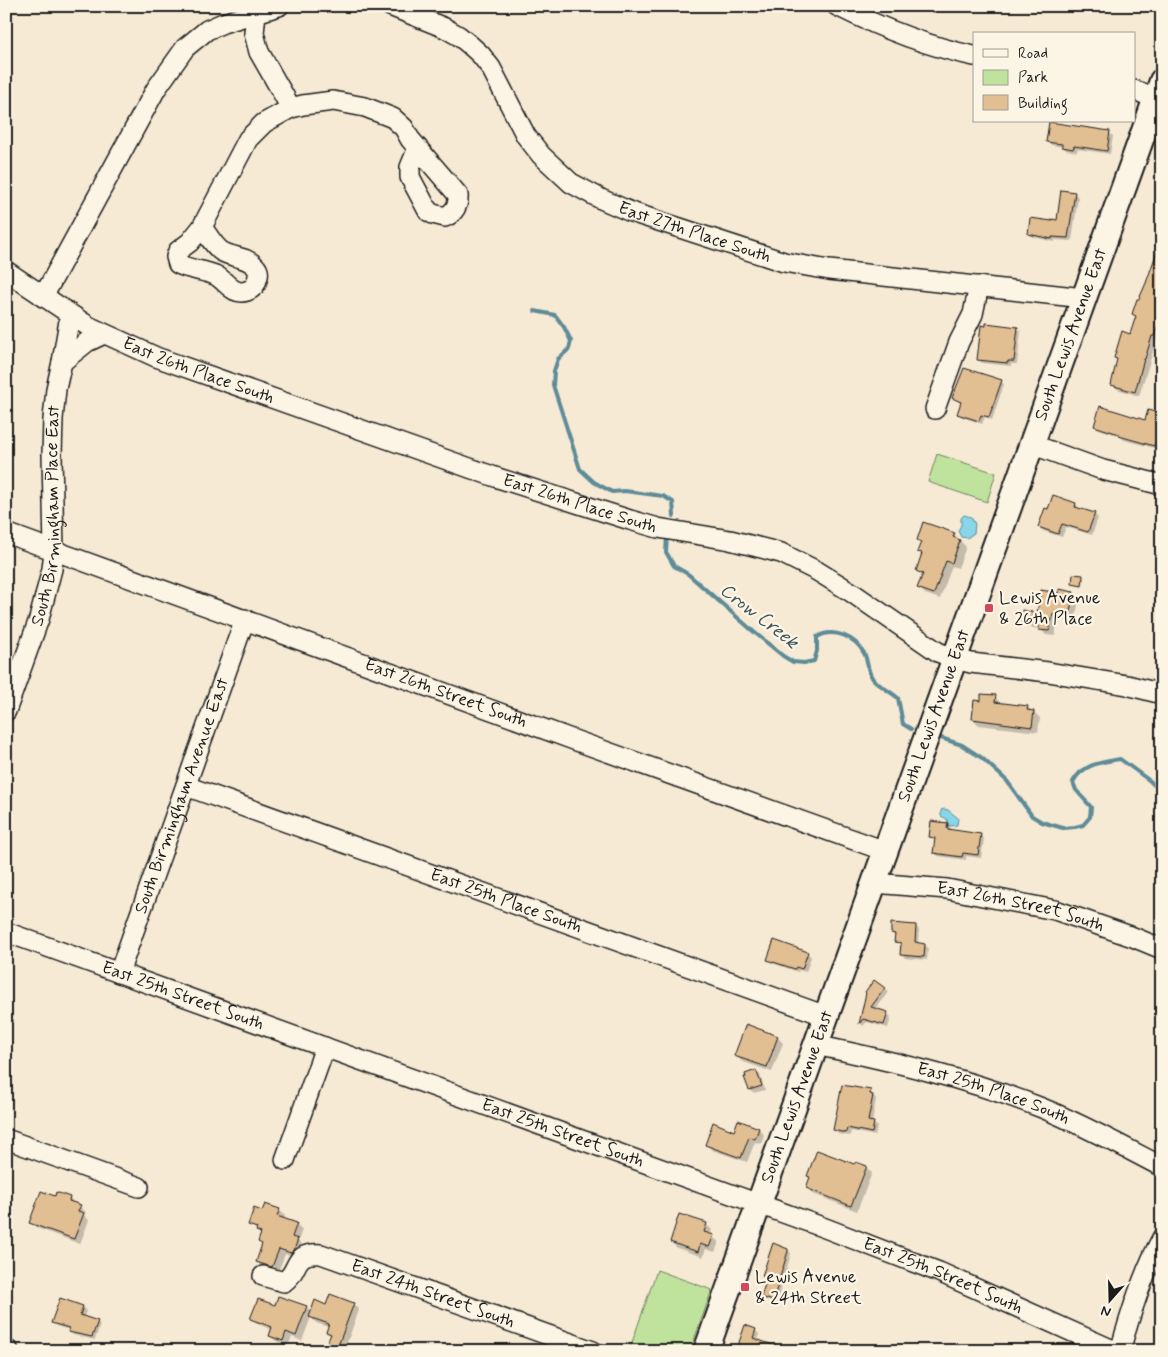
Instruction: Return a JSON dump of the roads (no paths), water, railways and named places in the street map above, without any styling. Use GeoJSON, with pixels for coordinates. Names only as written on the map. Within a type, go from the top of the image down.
{"type":"FeatureCollection","features":[{"type":"Feature","properties":{"kind":"main road","name":"South Lewis Avenue East"},"geometry":{"type":"LineString","coordinates":[[706,1351],[1084,298],[1153,93]]}},
{"type":"Feature","properties":{"kind":"street"},"geometry":{"type":"LineString","coordinates":[[43,297],[156,89],[184,48],[207,30],[223,23],[279,6]]}},
{"type":"Feature","properties":{"kind":"street","name":"East 27th Place South"},"geometry":{"type":"LineString","coordinates":[[390,6],[459,36],[481,55],[491,68],[526,136],[541,156],[571,183],[586,192],[631,212],[784,262],[829,270],[1084,298]]}},
{"type":"Feature","properties":{"kind":"street"},"geometry":{"type":"LineString","coordinates":[[836,6],[927,44],[973,56]]}},
{"type":"Feature","properties":{"kind":"street"},"geometry":{"type":"LineString","coordinates":[[256,13],[254,33],[259,52],[291,108]]}},
{"type":"Feature","properties":{"kind":"street"},"geometry":{"type":"LineString","coordinates":[[202,226],[248,139],[264,123],[291,108],[333,101],[365,107],[398,121],[418,148]]}},
{"type":"Feature","properties":{"kind":"street","name":"East 26th Place South"},"geometry":{"type":"LineString","coordinates":[[6,271],[70,315],[104,334],[156,357],[507,480],[658,528],[730,540],[782,553],[817,571],[851,592],[938,652],[971,663],[1048,672],[1127,685],[1162,694]]}},
{"type":"Feature","properties":{"kind":"street"},"geometry":{"type":"LineString","coordinates":[[935,409],[959,342],[973,314],[979,286]]}},
{"type":"Feature","properties":{"kind":"street","name":"South Birmingham Place East"},"geometry":{"type":"LineString","coordinates":[[6,711],[44,604],[54,551],[52,437],[56,389],[70,315]]}},
{"type":"Feature","properties":{"kind":"street"},"geometry":{"type":"LineString","coordinates":[[62,362],[87,342],[104,334]]}},
{"type":"Feature","properties":{"kind":"street"},"geometry":{"type":"LineString","coordinates":[[1031,444],[1103,470],[1162,485]]}},
{"type":"Feature","properties":{"kind":"street","name":"East 26th Street South"},"geometry":{"type":"LineString","coordinates":[[6,534],[885,851]]}},
{"type":"Feature","properties":{"kind":"street","name":"South Birmingham Avenue East"},"geometry":{"type":"LineString","coordinates":[[119,973],[245,619]]}},
{"type":"Feature","properties":{"kind":"street","name":"East 25th Place South"},"geometry":{"type":"LineString","coordinates":[[186,786],[826,1016]]}},
{"type":"Feature","properties":{"kind":"street","name":"East 26th Street South"},"geometry":{"type":"LineString","coordinates":[[874,883],[947,889],[1055,910],[1133,936],[1162,949]]}},
{"type":"Feature","properties":{"kind":"street","name":"East 25th Street South"},"geometry":{"type":"LineString","coordinates":[[6,932],[759,1204],[939,1272],[1115,1351]]}},
{"type":"Feature","properties":{"kind":"street","name":"East 25th Place South"},"geometry":{"type":"LineString","coordinates":[[815,1045],[939,1074],[999,1092],[1083,1126],[1162,1167]]}},
{"type":"Feature","properties":{"kind":"street"},"geometry":{"type":"LineString","coordinates":[[285,1160],[325,1047]]}},
{"type":"Feature","properties":{"kind":"street"},"geometry":{"type":"LineString","coordinates":[[6,1139],[139,1187]]}},
{"type":"Feature","properties":{"kind":"street"},"geometry":{"type":"LineString","coordinates":[[1120,1351],[1143,1278],[1162,1238]]}},
{"type":"Feature","properties":{"kind":"street","name":"East 24th Street South"},"geometry":{"type":"LineString","coordinates":[[263,1276],[284,1282],[290,1278],[296,1262],[302,1256],[311,1253],[321,1254],[593,1351]]}},
{"type":"Feature","properties":{"kind":"water"},"geometry":{"type":"Polygon","coordinates":[[[964,515],[971,517],[975,524],[974,533],[967,538],[961,537],[958,531],[961,525],[961,518],[964,515]]]}},
{"type":"Feature","properties":{"kind":"water"},"geometry":{"type":"Polygon","coordinates":[[[944,809],[958,818],[957,825],[948,825],[947,819],[941,816],[941,810],[944,809]]]}},
{"type":"Feature","properties":{"kind":"waterway","name":"Crow Creek"},"geometry":{"type":"LineString","coordinates":[[535,311],[555,315],[571,341],[569,349],[558,359],[554,371],[553,385],[580,469],[594,482],[612,492],[625,491],[663,496],[673,502],[674,516]]}},
{"type":"Feature","properties":{"kind":"waterway","name":"Crow Creek"},"geometry":{"type":"LineString","coordinates":[[667,536],[666,552],[674,566],[688,574],[754,632],[793,662],[804,663],[814,661],[817,651],[817,637],[823,634],[837,633],[855,642],[864,653],[873,679],[898,698],[903,724],[911,729]]}},
{"type":"Feature","properties":{"kind":"waterway","name":"Crow Creek"},"geometry":{"type":"LineString","coordinates":[[941,738],[962,745],[982,758],[1007,781],[1032,816],[1042,822],[1063,828],[1083,825],[1090,817],[1091,807],[1076,790],[1073,782],[1082,771],[1093,765],[1120,759],[1150,781],[1162,793]]}},
{"type":"Feature","properties":{"kind":"place","name":"Lewis Avenue & 26th Place"},"geometry":{"type":"Point","coordinates":[989,608]}},
{"type":"Feature","properties":{"kind":"place","name":"Lewis Avenue & 24th Street"},"geometry":{"type":"Point","coordinates":[745,1287]}}]}
